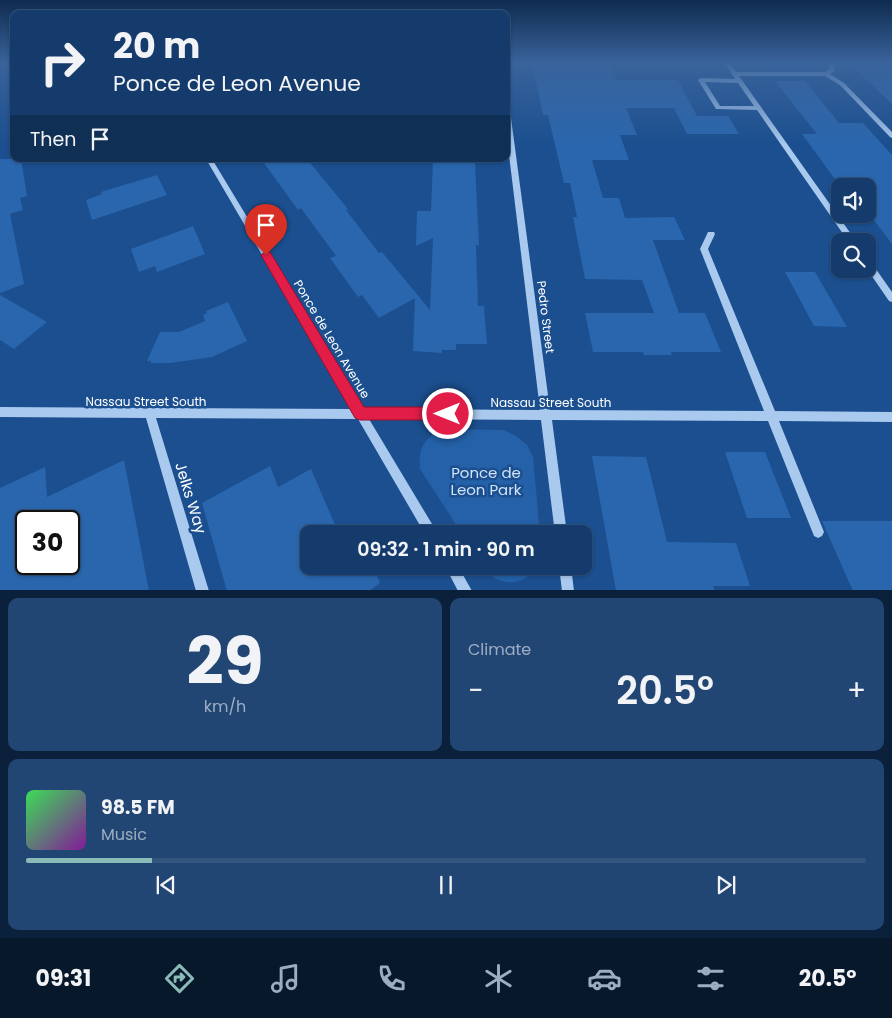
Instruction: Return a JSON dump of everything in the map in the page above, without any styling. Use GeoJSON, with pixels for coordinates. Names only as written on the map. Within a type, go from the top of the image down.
{"type":"FeatureCollection","features":[{"type":"Feature","properties":{"kind":"street"},"geometry":{"type":"LineString","coordinates":[[707,91],[718,108],[759,108]]}},
{"type":"Feature","properties":{"kind":"street"},"geometry":{"type":"LineString","coordinates":[[747,91],[846,233]]}},
{"type":"Feature","properties":{"kind":"street"},"geometry":{"type":"LineString","coordinates":[[848,91],[892,136]]}},
{"type":"Feature","properties":{"kind":"street","name":"Pedro Street"},"geometry":{"type":"LineString","coordinates":[[510,136],[544,414],[560,525]]}},
{"type":"Feature","properties":{"kind":"street","name":"Ponce de Leon Avenue"},"geometry":{"type":"LineString","coordinates":[[211,162],[427,525]]}},
{"type":"Feature","properties":{"kind":"street"},"geometry":{"type":"LineString","coordinates":[[712,234],[704,249],[772,416]]}},
{"type":"Feature","properties":{"kind":"street"},"geometry":{"type":"LineString","coordinates":[[876,276],[892,299]]}},
{"type":"Feature","properties":{"kind":"street","name":"Nassau Street South"},"geometry":{"type":"LineString","coordinates":[[0,412],[892,417]]}},
{"type":"Feature","properties":{"kind":"street","name":"Jelks Way"},"geometry":{"type":"LineString","coordinates":[[150,414],[203,590]]}},
{"type":"Feature","properties":{"kind":"street"},"geometry":{"type":"LineString","coordinates":[[457,575],[466,590]]}},
{"type":"Feature","properties":{"kind":"street"},"geometry":{"type":"LineString","coordinates":[[566,575],[568,590]]}},
{"type":"Feature","properties":{"kind":"lane"},"geometry":{"type":"LineString","coordinates":[[772,416],[818,532]]}},
{"type":"Feature","properties":{"kind":"green space","name":"Ponce de Leon Park"},"geometry":{"type":"Polygon","coordinates":[[[448,429],[504,430],[516,436],[527,445],[533,457],[539,525],[456,525],[420,469],[420,454],[425,442],[429,437],[448,429]]]}},
{"type":"Feature","properties":{"kind":"green space"},"geometry":{"type":"Polygon","coordinates":[[[491,575],[529,575],[525,578],[510,582],[491,575]]]}},
{"type":"Feature","properties":{"kind":"building"},"geometry":{"type":"Polygon","coordinates":[[[538,91],[684,91],[697,116],[728,116],[739,134],[687,134],[674,108],[626,108],[637,135],[620,135],[629,160],[592,160],[603,198],[619,198],[625,218],[674,217],[685,240],[653,240],[679,313],[705,313],[721,352],[671,352],[672,355],[644,355],[643,352],[593,352],[585,313],[654,313],[642,280],[585,279],[573,217],[577,217],[570,183],[564,183],[548,115],[543,115],[538,91]]]}},
{"type":"Feature","properties":{"kind":"building"},"geometry":{"type":"Polygon","coordinates":[[[783,91],[813,91],[839,123],[863,123],[892,155],[892,244],[876,223],[876,178],[834,178],[802,134],[817,134],[783,91]]]}},
{"type":"Feature","properties":{"kind":"building"},"geometry":{"type":"Polygon","coordinates":[[[878,91],[892,91],[892,104],[878,91]]]}},
{"type":"Feature","properties":{"kind":"building"},"geometry":{"type":"Polygon","coordinates":[[[0,159],[10,159],[10,162],[21,162],[27,196],[20,198],[23,210],[10,214],[24,284],[0,293],[0,159]]]}},
{"type":"Feature","properties":{"kind":"building"},"geometry":{"type":"Polygon","coordinates":[[[263,162],[309,162],[348,209],[346,210],[379,253],[382,252],[430,310],[433,238],[416,246],[417,211],[431,211],[433,162],[475,162],[479,245],[476,245],[478,306],[484,306],[487,344],[456,344],[456,350],[442,350],[442,353],[413,351],[415,298],[379,318],[362,295],[358,297],[330,258],[336,256],[301,208],[298,210],[263,162]]]}},
{"type":"Feature","properties":{"kind":"building"},"geometry":{"type":"Polygon","coordinates":[[[157,175],[167,195],[92,220],[86,200],[102,194],[101,192],[157,175]]]}},
{"type":"Feature","properties":{"kind":"building"},"geometry":{"type":"Polygon","coordinates":[[[193,226],[205,254],[157,272],[155,266],[139,272],[131,249],[193,226]]]}},
{"type":"Feature","properties":{"kind":"building"},"geometry":{"type":"Polygon","coordinates":[[[785,272],[815,272],[847,327],[814,326],[785,272]]]}},
{"type":"Feature","properties":{"kind":"building"},"geometry":{"type":"Polygon","coordinates":[[[0,295],[47,322],[14,349],[0,340],[0,295]]]}},
{"type":"Feature","properties":{"kind":"building"},"geometry":{"type":"Polygon","coordinates":[[[228,302],[247,341],[212,357],[171,363],[151,363],[151,361],[147,361],[160,332],[179,332],[205,321],[203,315],[207,313],[206,311],[228,302]]]}},
{"type":"Feature","properties":{"kind":"building"},"geometry":{"type":"Polygon","coordinates":[[[725,452],[765,452],[791,518],[747,518],[725,452]]]}},
{"type":"Feature","properties":{"kind":"building"},"geometry":{"type":"Polygon","coordinates":[[[592,456],[646,457],[667,542],[736,543],[750,586],[713,586],[715,590],[616,590],[592,456]]]}},
{"type":"Feature","properties":{"kind":"building"},"geometry":{"type":"Polygon","coordinates":[[[124,460],[149,590],[0,590],[0,488],[45,467],[47,497],[124,460]]]}},
{"type":"Feature","properties":{"kind":"building"},"geometry":{"type":"Polygon","coordinates":[[[270,466],[278,487],[311,469],[335,525],[300,525],[300,575],[377,575],[380,583],[370,590],[227,590],[202,503],[270,466]]]}},
{"type":"Feature","properties":{"kind":"building"},"geometry":{"type":"Polygon","coordinates":[[[822,521],[892,521],[892,590],[853,590],[822,521]]]}},
{"type":"Feature","properties":{"kind":"route"},"geometry":{"type":"LineString","coordinates":[[266,255],[360,413],[448,414]]}}]}
